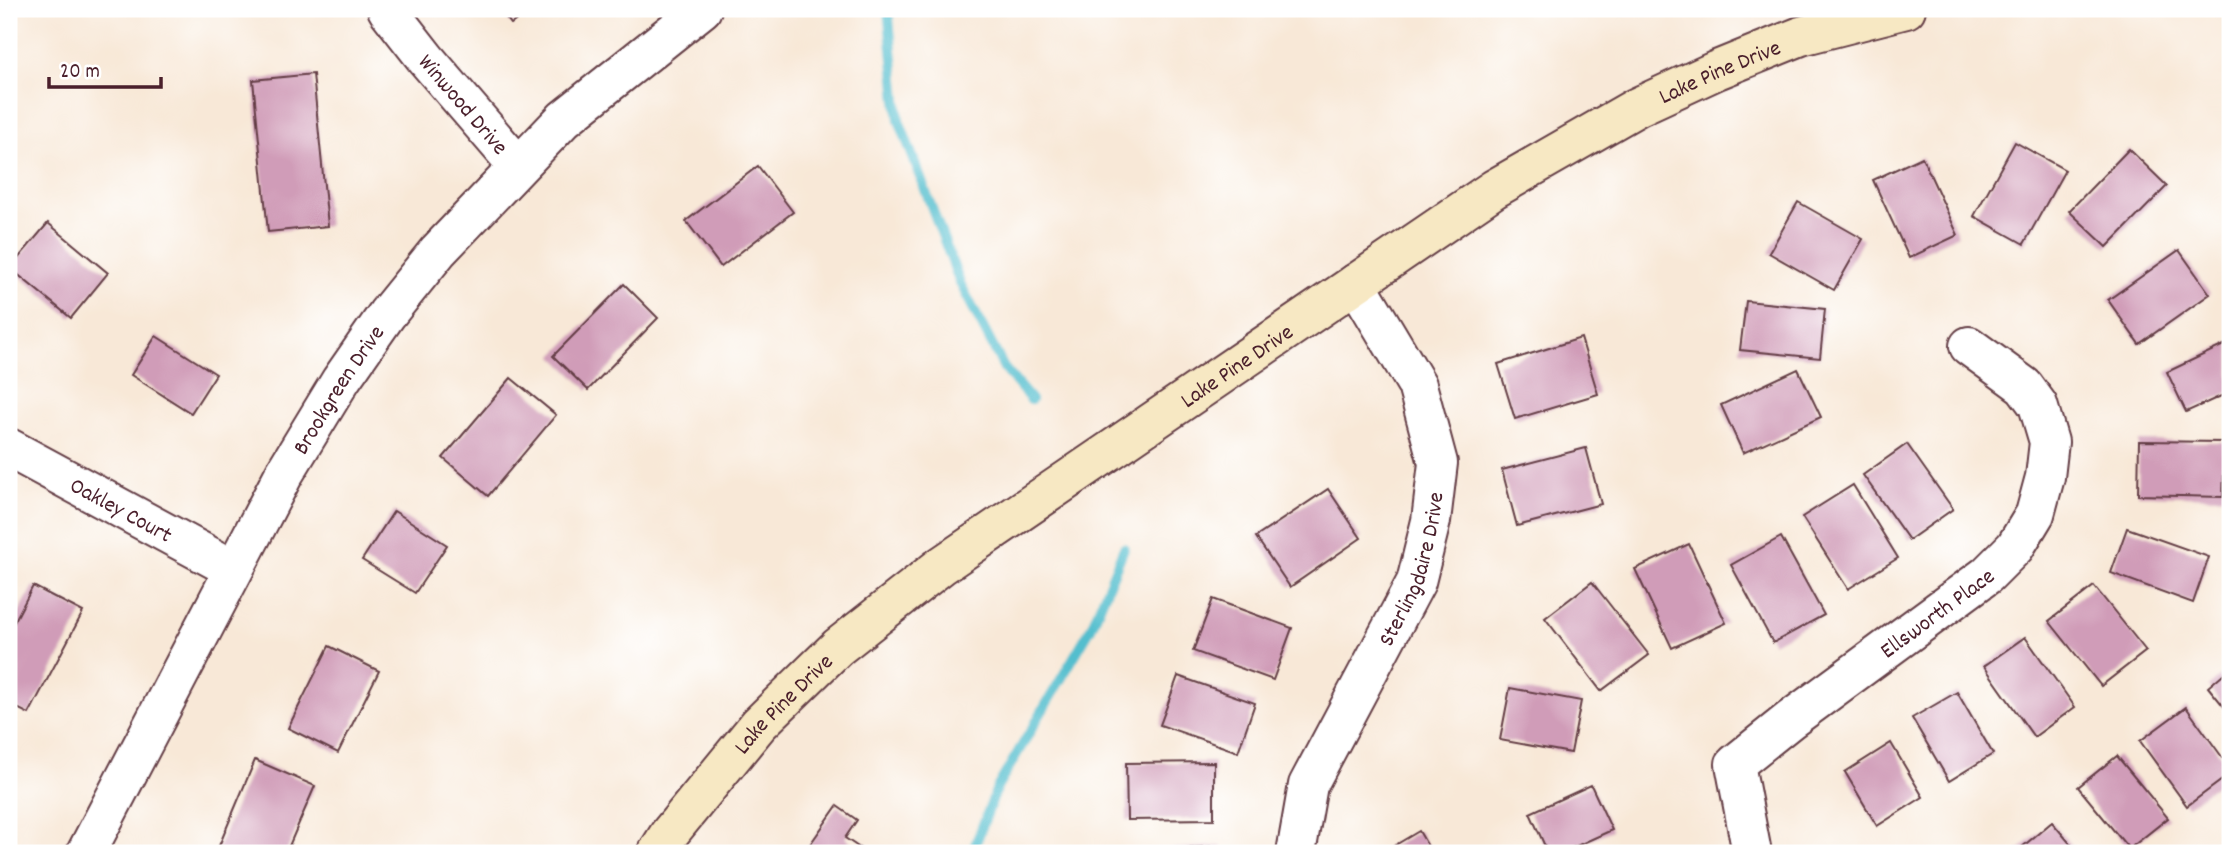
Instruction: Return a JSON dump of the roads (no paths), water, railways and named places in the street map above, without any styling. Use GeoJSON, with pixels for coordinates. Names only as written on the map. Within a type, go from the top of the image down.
{"type":"FeatureCollection","features":[{"type":"Feature","properties":{"kind":"street","name":"Winwood Drive"},"geometry":{"type":"LineString","coordinates":[[387,9],[518,166]]}},
{"type":"Feature","properties":{"kind":"street","name":"Brookgreen Drive"},"geometry":{"type":"LineString","coordinates":[[86,853],[285,472],[334,391],[387,314],[438,251],[564,120],[702,9]]}},
{"type":"Feature","properties":{"kind":"street","name":"Lake Pine Drive"},"geometry":{"type":"LineString","coordinates":[[657,853],[669,834],[759,724],[838,647],[941,566],[1494,189],[1637,107],[1801,36],[1906,9]]}},
{"type":"Feature","properties":{"kind":"street","name":"Sterlingdaire Drive"},"geometry":{"type":"LineString","coordinates":[[1296,853],[1308,785],[1416,582],[1431,521],[1438,463],[1417,385],[1356,283]]}},
{"type":"Feature","properties":{"kind":"street","name":"Ellsworth Place"},"geometry":{"type":"LineString","coordinates":[[1752,853],[1735,764],[1800,712],[1987,575],[2015,547],[2035,514],[2045,477],[2049,442],[2038,405],[2024,386],[1969,346]]}},
{"type":"Feature","properties":{"kind":"street","name":"Oakley Court"},"geometry":{"type":"LineString","coordinates":[[9,449],[233,569]]}},
{"type":"Feature","properties":{"kind":"waterway"},"geometry":{"type":"LineString","coordinates":[[888,9],[899,120],[960,283],[1004,368],[1031,400]]}},
{"type":"Feature","properties":{"kind":"waterway"},"geometry":{"type":"LineString","coordinates":[[972,853],[997,788],[1091,628],[1124,548]]}}]}
